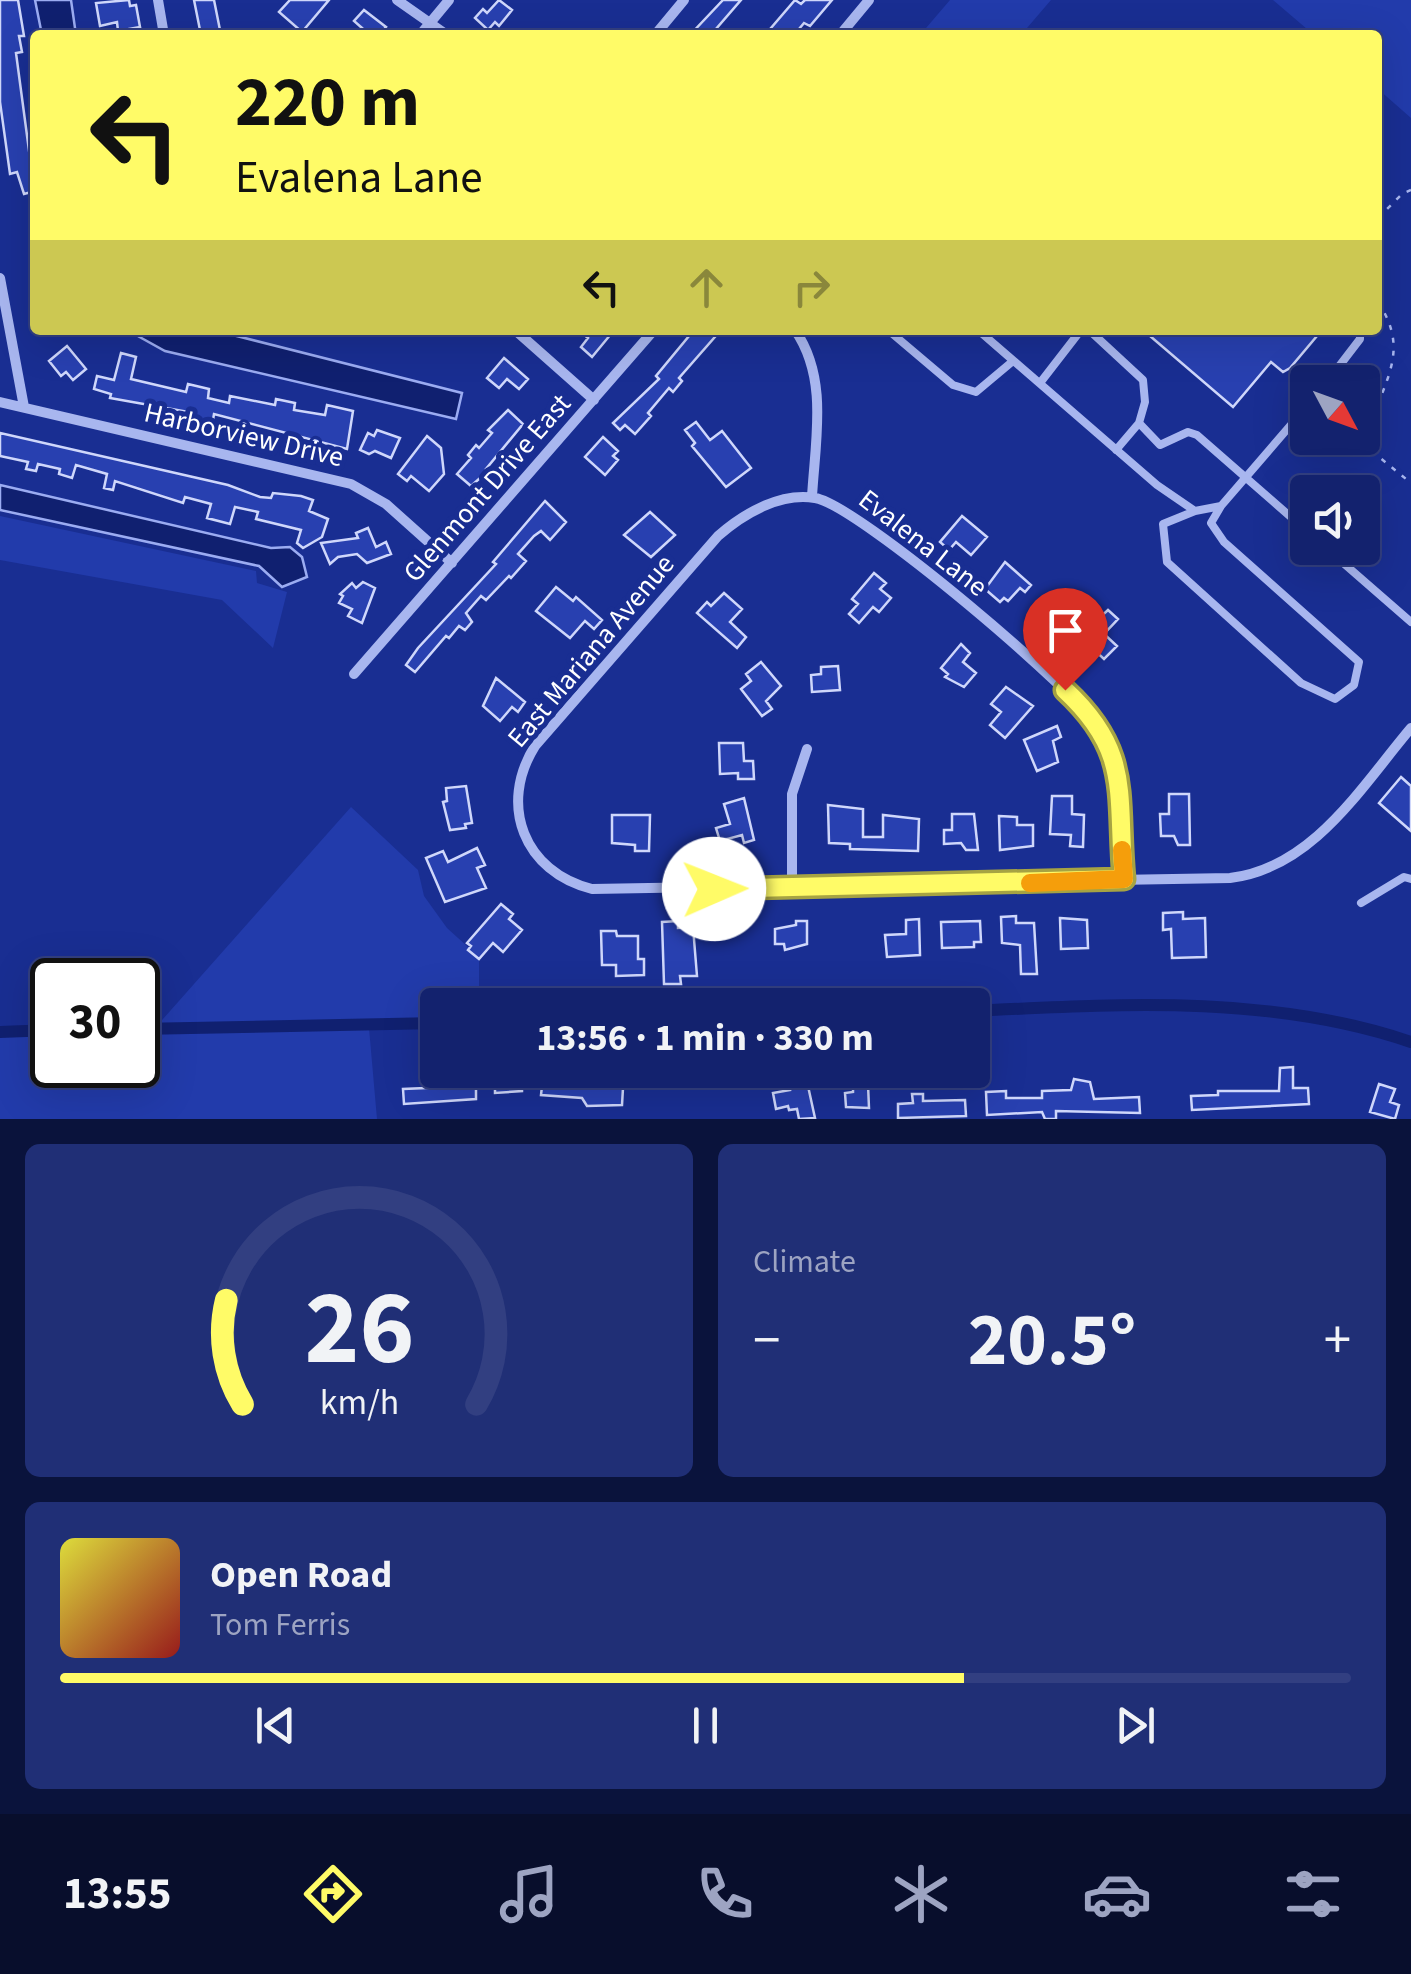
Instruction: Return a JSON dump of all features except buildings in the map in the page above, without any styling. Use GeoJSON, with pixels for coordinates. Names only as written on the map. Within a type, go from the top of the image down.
{"type":"FeatureCollection","features":[{"type":"Feature","properties":{"kind":"street"},"geometry":{"type":"LineString","coordinates":[[158,0],[163,30]]}},
{"type":"Feature","properties":{"kind":"street"},"geometry":{"type":"LineString","coordinates":[[397,0],[441,30]]}},
{"type":"Feature","properties":{"kind":"street"},"geometry":{"type":"LineString","coordinates":[[424,30],[450,0]]}},
{"type":"Feature","properties":{"kind":"street"},"geometry":{"type":"LineString","coordinates":[[658,30],[684,0]]}},
{"type":"Feature","properties":{"kind":"street"},"geometry":{"type":"LineString","coordinates":[[844,30],[870,0]]}},
{"type":"Feature","properties":{"kind":"street"},"geometry":{"type":"LineString","coordinates":[[0,278],[24,407]]}},
{"type":"Feature","properties":{"kind":"street"},"geometry":{"type":"LineString","coordinates":[[521,335],[594,400]]}},
{"type":"Feature","properties":{"kind":"street","name":"Glenmont Drive East"},"geometry":{"type":"LineString","coordinates":[[354,674],[650,335]]}},
{"type":"Feature","properties":{"kind":"street"},"geometry":{"type":"LineString","coordinates":[[798,335],[817,386],[812,497]]}},
{"type":"Feature","properties":{"kind":"street","name":"Harborview Drive"},"geometry":{"type":"LineString","coordinates":[[0,402],[352,484],[386,504],[452,563]]}},
{"type":"Feature","properties":{"kind":"street","name":"Evalena Lane"},"geometry":{"type":"LineString","coordinates":[[812,497],[832,502],[873,528],[1065,690],[1096,721],[1111,747],[1118,774],[1124,879]]}},
{"type":"Feature","properties":{"kind":"street","name":"East Mariana Avenue"},"geometry":{"type":"LineString","coordinates":[[812,497],[783,500],[756,510],[718,536],[535,746],[521,772],[517,800],[520,827],[534,854],[553,873],[578,885],[622,891],[1230,878],[1259,873],[1285,862],[1320,834],[1411,728]]}},
{"type":"Feature","properties":{"kind":"street"},"geometry":{"type":"LineString","coordinates":[[792,888],[792,794],[808,750]]}},
{"type":"Feature","properties":{"kind":"lane"},"geometry":{"type":"LineString","coordinates":[[894,335],[953,385],[976,392],[1013,361]]}},
{"type":"Feature","properties":{"kind":"lane"},"geometry":{"type":"LineString","coordinates":[[984,335],[1116,450],[1195,511]]}},
{"type":"Feature","properties":{"kind":"lane"},"geometry":{"type":"LineString","coordinates":[[1040,383],[1077,335]]}},
{"type":"Feature","properties":{"kind":"lane"},"geometry":{"type":"LineString","coordinates":[[1094,335],[1143,380],[1145,402],[1138,423],[1116,450]]}},
{"type":"Feature","properties":{"kind":"lane"},"geometry":{"type":"LineString","coordinates":[[1339,365],[1360,335]]}},
{"type":"Feature","properties":{"kind":"lane"},"geometry":{"type":"LineString","coordinates":[[1138,423],[1160,445],[1188,432],[1196,435],[1290,516]]}},
{"type":"Feature","properties":{"kind":"lane"},"geometry":{"type":"LineString","coordinates":[[1221,506],[1163,524],[1167,562],[1301,683],[1335,698],[1354,685],[1359,662],[1224,542],[1211,523],[1221,506],[1290,426]]}},
{"type":"Feature","properties":{"kind":"lane"},"geometry":{"type":"LineString","coordinates":[[1346,565],[1411,622]]}},
{"type":"Feature","properties":{"kind":"lane"},"geometry":{"type":"LineString","coordinates":[[1361,904],[1404,876],[1411,879]]}},
{"type":"Feature","properties":{"kind":"path"},"geometry":{"type":"LineString","coordinates":[[1382,214],[1411,190]]}},
{"type":"Feature","properties":{"kind":"path"},"geometry":{"type":"LineString","coordinates":[[1382,305],[1388,309]]}},
{"type":"Feature","properties":{"kind":"path"},"geometry":{"type":"LineString","coordinates":[[1380,405],[1398,380]]}},
{"type":"Feature","properties":{"kind":"path"},"geometry":{"type":"LineString","coordinates":[[1378,455],[1411,483]]}},
{"type":"Feature","properties":{"kind":"shaded area"},"geometry":{"type":"Polygon","coordinates":[[[35,0],[71,0],[75,30],[41,30],[35,0]]]}},
{"type":"Feature","properties":{"kind":"shaded area"},"geometry":{"type":"Polygon","coordinates":[[[950,0],[1051,0],[1025,30],[924,30],[950,0]]]}},
{"type":"Feature","properties":{"kind":"shaded area"},"geometry":{"type":"Polygon","coordinates":[[[1273,0],[1411,0],[1411,118],[1382,93],[1382,30],[1308,30],[1273,0]]]}},
{"type":"Feature","properties":{"kind":"shaded area"},"geometry":{"type":"Polygon","coordinates":[[[136,335],[233,335],[462,393],[456,419],[165,351],[136,335]]]}},
{"type":"Feature","properties":{"kind":"shaded area"},"geometry":{"type":"Polygon","coordinates":[[[0,485],[271,548],[290,547],[302,557],[307,577],[282,587],[259,566],[0,510],[0,485]]]}},
{"type":"Feature","properties":{"kind":"shaded area"},"geometry":{"type":"Polygon","coordinates":[[[0,516],[256,571],[257,583],[287,592],[273,648],[222,600],[0,560],[0,516]]]}},
{"type":"Feature","properties":{"kind":"shaded area"},"geometry":{"type":"Polygon","coordinates":[[[351,807],[418,870],[424,896],[447,928],[479,957],[479,988],[420,988],[420,1025],[369,1028],[377,1119],[0,1119],[0,1037],[30,1037],[30,1088],[160,1088],[160,1022],[351,807]]]}},
{"type":"Feature","properties":{"kind":"waterway"},"geometry":{"type":"LineString","coordinates":[[990,1010],[1138,1005],[1249,1009],[1304,1016],[1411,1042]]}},
{"type":"Feature","properties":{"kind":"waterway"},"geometry":{"type":"LineString","coordinates":[[160,1029],[420,1023]]}},
{"type":"Feature","properties":{"kind":"waterway"},"geometry":{"type":"LineString","coordinates":[[0,1032],[30,1031]]}},
{"type":"Feature","properties":{"kind":"slow traffic"},"geometry":{"type":"LineString","coordinates":[[1030,883],[1124,879],[1122,850]]}},
{"type":"Feature","properties":{"kind":"route"},"geometry":{"type":"LineString","coordinates":[[714,889],[1124,879],[1116,760],[1096,721],[1065,690]]}}]}
